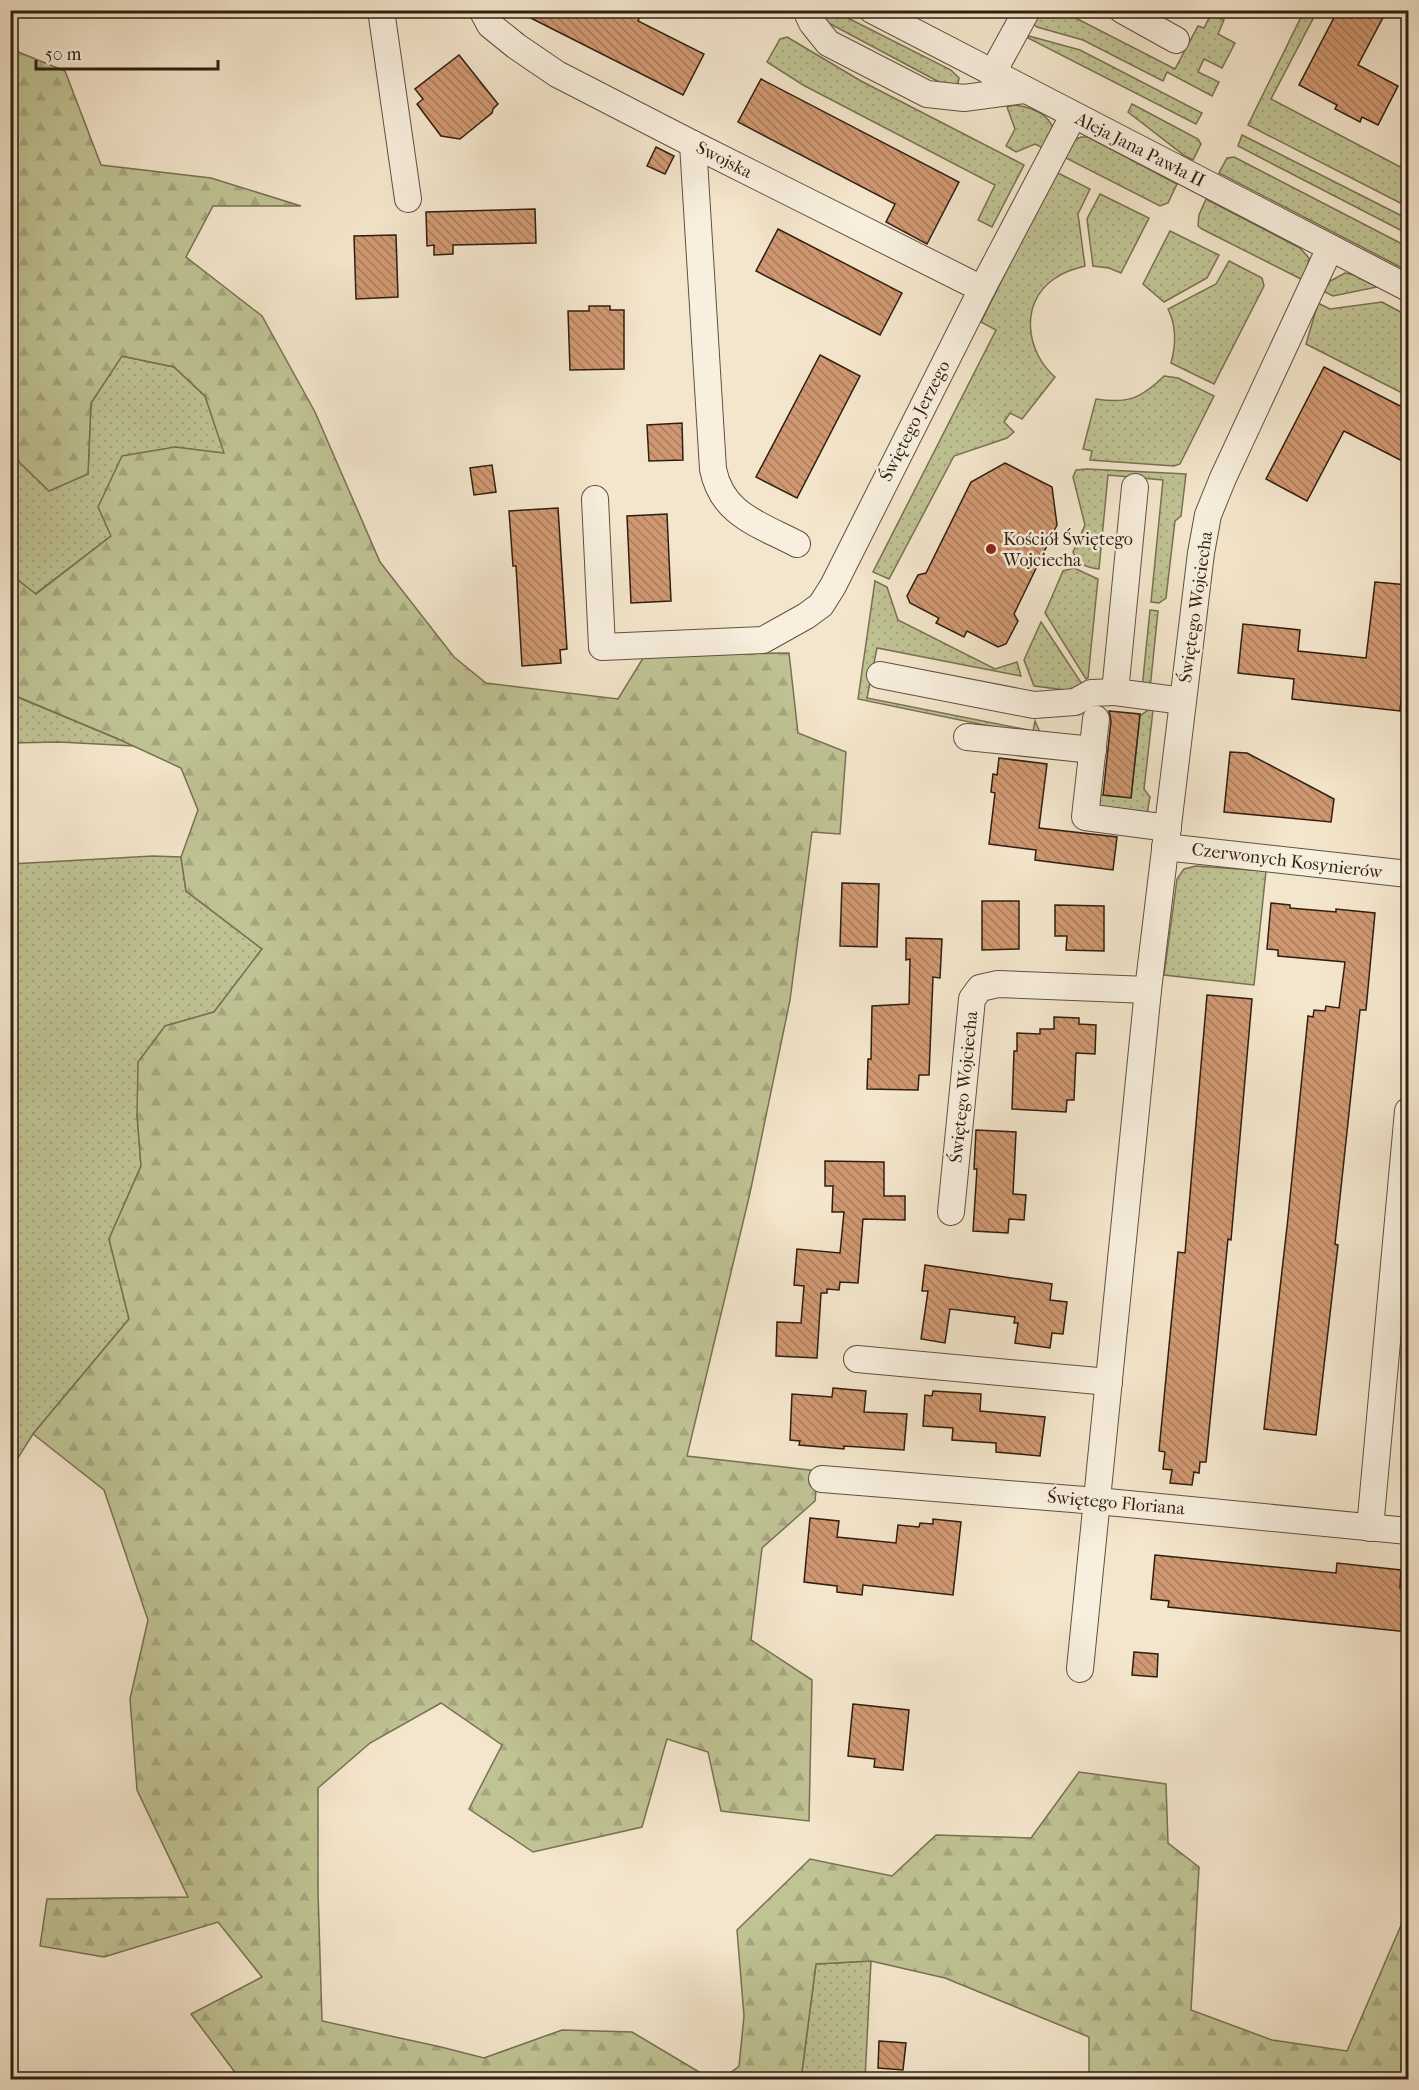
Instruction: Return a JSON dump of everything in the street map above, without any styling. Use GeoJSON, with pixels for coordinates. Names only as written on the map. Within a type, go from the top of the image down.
{"type":"FeatureCollection","features":[{"type":"Feature","properties":{"kind":"street"},"geometry":{"type":"LineString","coordinates":[[381,10],[408,199]]}},
{"type":"Feature","properties":{"kind":"street","name":"Swojska"},"geometry":{"type":"LineString","coordinates":[[482,10],[490,25],[556,74],[982,289]]}},
{"type":"Feature","properties":{"kind":"street"},"geometry":{"type":"LineString","coordinates":[[806,10],[812,23],[828,43],[927,94],[964,98],[1023,90]]}},
{"type":"Feature","properties":{"kind":"street","name":"Aleja Jana Pawła II"},"geometry":{"type":"LineString","coordinates":[[872,10],[1408,288]]}},
{"type":"Feature","properties":{"kind":"street"},"geometry":{"type":"LineString","coordinates":[[992,74],[1027,10]]}},
{"type":"Feature","properties":{"kind":"street"},"geometry":{"type":"LineString","coordinates":[[1122,10],[1176,40]]}},
{"type":"Feature","properties":{"kind":"street","name":"Świętego Jerzego"},"geometry":{"type":"LineString","coordinates":[[595,500],[602,647],[763,640],[821,605],[833,586],[982,289],[1073,116]]}},
{"type":"Feature","properties":{"kind":"street"},"geometry":{"type":"LineString","coordinates":[[693,144],[712,469],[716,486],[727,503],[744,516],[797,544]]}},
{"type":"Feature","properties":{"kind":"street","name":"Świętego Wojciecha"},"geometry":{"type":"LineString","coordinates":[[1080,1669],[1148,990],[1201,553],[1208,515],[1223,478],[1330,248]]}},
{"type":"Feature","properties":{"kind":"street"},"geometry":{"type":"LineString","coordinates":[[1115,692],[1135,488]]}},
{"type":"Feature","properties":{"kind":"street"},"geometry":{"type":"LineString","coordinates":[[880,675],[1034,705],[1075,702],[1091,693],[1115,692],[1183,701]]}},
{"type":"Feature","properties":{"kind":"street"},"geometry":{"type":"LineString","coordinates":[[967,737],[1093,750],[1096,719]]}},
{"type":"Feature","properties":{"kind":"street","name":"Czerwonych Kosynierów"},"geometry":{"type":"LineString","coordinates":[[1093,750],[1085,817],[1167,837],[1408,874]]}},
{"type":"Feature","properties":{"kind":"street","name":"Świętego Wojciecha"},"geometry":{"type":"LineString","coordinates":[[951,1212],[972,999],[980,988],[999,984],[1148,990]]}},
{"type":"Feature","properties":{"kind":"street"},"geometry":{"type":"LineString","coordinates":[[1370,1528],[1408,1111]]}},
{"type":"Feature","properties":{"kind":"street"},"geometry":{"type":"LineString","coordinates":[[857,1359],[1109,1382]]}},
{"type":"Feature","properties":{"kind":"street","name":"Świętego Floriana"},"geometry":{"type":"LineString","coordinates":[[822,1479],[1097,1501],[1408,1531]]}},
{"type":"Feature","properties":{"kind":"green space"},"geometry":{"type":"Polygon","coordinates":[[[819,11],[834,11],[951,70],[959,78],[958,84],[953,86],[941,83],[821,19],[819,11]]]}},
{"type":"Feature","properties":{"kind":"green space"},"geometry":{"type":"Polygon","coordinates":[[[1041,11],[1062,11],[1175,69],[1198,26],[1204,28],[1211,14],[1224,20],[1218,34],[1235,43],[1222,68],[1204,59],[1198,72],[1219,82],[1212,96],[1167,72],[1163,81],[1083,40],[1037,27],[1033,24],[1041,11]]]}},
{"type":"Feature","properties":{"kind":"green space"},"geometry":{"type":"Polygon","coordinates":[[[1304,11],[1317,11],[1271,99],[1408,171],[1408,207],[1248,125],[1304,11]]]}},
{"type":"Feature","properties":{"kind":"green space"},"geometry":{"type":"Polygon","coordinates":[[[1029,36],[1080,50],[1202,113],[1196,124],[1028,38],[1029,36]]]}},
{"type":"Feature","properties":{"kind":"green space"},"geometry":{"type":"Polygon","coordinates":[[[787,37],[861,81],[1024,165],[992,227],[978,220],[995,185],[803,85],[767,62],[780,39],[787,37]]]}},
{"type":"Feature","properties":{"kind":"green space"},"geometry":{"type":"Polygon","coordinates":[[[11,49],[65,71],[101,165],[211,178],[301,206],[213,206],[186,257],[262,316],[315,412],[380,562],[454,657],[486,683],[618,699],[645,655],[789,653],[798,733],[846,752],[840,834],[812,832],[790,1000],[750,1193],[687,1456],[818,1471],[815,1501],[762,1548],[751,1640],[812,1680],[809,1821],[721,1811],[708,1752],[667,1739],[642,1827],[533,1852],[469,1809],[502,1745],[441,1703],[370,1743],[318,1788],[322,2021],[484,2058],[562,2030],[632,2032],[711,2079],[240,2079],[191,2014],[262,1977],[218,1922],[104,1957],[40,1946],[47,1899],[188,1897],[137,1790],[130,1699],[148,1620],[104,1490],[33,1434],[129,1319],[109,1239],[141,1166],[137,1114],[138,1062],[165,1026],[214,1012],[262,949],[186,891],[181,857],[198,810],[181,768],[11,694],[10,574],[36,594],[111,536],[98,507],[122,456],[175,447],[224,453],[205,396],[174,367],[122,356],[91,403],[88,474],[49,491],[19,462],[10,434],[11,49]]]}},
{"type":"Feature","properties":{"kind":"green space"},"geometry":{"type":"Polygon","coordinates":[[[1132,104],[1198,139],[1201,144],[1193,160],[1128,112],[1132,104]]]}},
{"type":"Feature","properties":{"kind":"green space"},"geometry":{"type":"Polygon","coordinates":[[[1014,105],[1037,111],[1050,122],[1053,128],[1045,149],[1035,144],[1016,152],[1006,146],[1015,129],[1007,107],[1014,105]]]}},
{"type":"Feature","properties":{"kind":"green space"},"geometry":{"type":"Polygon","coordinates":[[[1242,135],[1408,219],[1408,234],[1238,146],[1242,135]]]}},
{"type":"Feature","properties":{"kind":"green space"},"geometry":{"type":"Polygon","coordinates":[[[1088,137],[1177,184],[1168,203],[1160,206],[1064,157],[1072,141],[1088,137]]]}},
{"type":"Feature","properties":{"kind":"green space"},"geometry":{"type":"Polygon","coordinates":[[[1234,157],[1408,247],[1408,271],[1219,173],[1227,158],[1234,157]]]}},
{"type":"Feature","properties":{"kind":"green space"},"geometry":{"type":"Polygon","coordinates":[[[1056,172],[1090,189],[1078,214],[1085,266],[1054,279],[1035,301],[1031,314],[1030,328],[1038,355],[1055,377],[1022,419],[1010,413],[1004,422],[1014,432],[1007,438],[954,456],[889,579],[873,572],[996,330],[981,322],[1056,172]]]}},
{"type":"Feature","properties":{"kind":"green space"},"geometry":{"type":"Polygon","coordinates":[[[1100,194],[1149,218],[1121,273],[1109,268],[1093,266],[1087,219],[1100,194]]]}},
{"type":"Feature","properties":{"kind":"green space"},"geometry":{"type":"Polygon","coordinates":[[[1206,199],[1300,248],[1309,258],[1305,281],[1198,226],[1199,215],[1206,199]]]}},
{"type":"Feature","properties":{"kind":"green space"},"geometry":{"type":"Polygon","coordinates":[[[1170,231],[1219,255],[1207,278],[1164,302],[1143,284],[1170,231]]]}},
{"type":"Feature","properties":{"kind":"green space"},"geometry":{"type":"Polygon","coordinates":[[[1229,261],[1262,278],[1264,286],[1214,384],[1171,363],[1175,336],[1168,309],[1216,284],[1229,261]]]}},
{"type":"Feature","properties":{"kind":"green space"},"geometry":{"type":"Polygon","coordinates":[[[1345,273],[1377,287],[1333,296],[1323,291],[1330,281],[1345,273]]]}},
{"type":"Feature","properties":{"kind":"green space"},"geometry":{"type":"Polygon","coordinates":[[[1382,302],[1408,316],[1408,396],[1306,344],[1318,303],[1330,309],[1382,302]]]}},
{"type":"Feature","properties":{"kind":"green space"},"geometry":{"type":"Polygon","coordinates":[[[121,356],[174,367],[205,396],[225,454],[175,447],[111,536],[35,594],[11,574],[10,434],[19,462],[88,474],[91,403],[121,356]]]}},
{"type":"Feature","properties":{"kind":"green space"},"geometry":{"type":"Polygon","coordinates":[[[1164,376],[1178,378],[1214,396],[1180,464],[1174,466],[1090,460],[1092,451],[1083,449],[1096,399],[1117,401],[1134,398],[1149,390],[1164,376]]]}},
{"type":"Feature","properties":{"kind":"green space"},"geometry":{"type":"Polygon","coordinates":[[[1076,470],[1186,474],[1181,516],[1175,521],[1166,598],[1159,603],[1151,602],[1163,480],[1108,475],[1099,569],[1080,562],[1073,552],[1085,525],[1073,477],[1076,470]]]}},
{"type":"Feature","properties":{"kind":"green space"},"geometry":{"type":"Polygon","coordinates":[[[1074,568],[1098,579],[1088,678],[1086,679],[1045,613],[1063,571],[1074,568]]]}},
{"type":"Feature","properties":{"kind":"green space"},"geometry":{"type":"Polygon","coordinates":[[[875,581],[887,587],[898,620],[995,669],[1017,662],[1021,676],[877,648],[867,698],[1033,731],[1035,721],[1042,737],[858,699],[875,581]]]}},
{"type":"Feature","properties":{"kind":"green space"},"geometry":{"type":"Polygon","coordinates":[[[1150,610],[1158,611],[1150,689],[1142,688],[1150,610]]]}},
{"type":"Feature","properties":{"kind":"green space"},"geometry":{"type":"Polygon","coordinates":[[[1041,622],[1082,684],[1074,691],[1034,686],[1024,660],[1041,622]]]}},
{"type":"Feature","properties":{"kind":"green space"},"geometry":{"type":"Polygon","coordinates":[[[10,694],[135,746],[59,742],[11,743],[10,694]]]}},
{"type":"Feature","properties":{"kind":"green space"},"geometry":{"type":"Polygon","coordinates":[[[1148,710],[1153,710],[1144,789],[1150,797],[1147,814],[1098,811],[1099,795],[1131,797],[1140,716],[1148,710]]]}},
{"type":"Feature","properties":{"kind":"green space"},"geometry":{"type":"Polygon","coordinates":[[[153,856],[181,857],[186,891],[262,949],[214,1012],[165,1026],[137,1114],[141,1166],[109,1239],[129,1319],[33,1434],[11,1469],[11,864],[153,856]]]}},
{"type":"Feature","properties":{"kind":"green space"},"geometry":{"type":"Polygon","coordinates":[[[1196,866],[1266,871],[1254,985],[1164,975],[1177,879],[1184,869],[1196,866]]]}},
{"type":"Feature","properties":{"kind":"green space"},"geometry":{"type":"Polygon","coordinates":[[[1079,1772],[1166,1784],[1168,1843],[1199,1867],[1191,2010],[1272,2040],[1347,2051],[1408,1909],[1408,2079],[1089,2079],[1089,2037],[945,1978],[871,1961],[816,1964],[801,2079],[723,2079],[739,2066],[744,2016],[737,1930],[810,1859],[892,1876],[936,1835],[1031,1838],[1079,1772]]]}},
{"type":"Feature","properties":{"kind":"green space"},"geometry":{"type":"Polygon","coordinates":[[[871,1961],[865,2079],[801,2080],[816,1964],[871,1961]]]}},
{"type":"Feature","properties":{"kind":"building"},"geometry":{"type":"Polygon","coordinates":[[[515,10],[630,10],[640,16],[638,21],[704,54],[683,95],[515,10]]]}},
{"type":"Feature","properties":{"kind":"building"},"geometry":{"type":"Polygon","coordinates":[[[1338,10],[1387,10],[1358,65],[1398,86],[1378,125],[1362,117],[1360,122],[1335,109],[1337,105],[1299,85],[1338,10]]]}},
{"type":"Feature","properties":{"kind":"building"},"geometry":{"type":"Polygon","coordinates":[[[459,55],[498,104],[492,113],[460,139],[441,136],[417,104],[423,99],[415,89],[459,55]]]}},
{"type":"Feature","properties":{"kind":"building"},"geometry":{"type":"Polygon","coordinates":[[[761,79],[959,182],[927,244],[886,222],[895,204],[738,122],[761,79]]]}},
{"type":"Feature","properties":{"kind":"building"},"geometry":{"type":"Polygon","coordinates":[[[656,147],[674,156],[665,174],[647,166],[656,147]]]}},
{"type":"Feature","properties":{"kind":"building"},"geometry":{"type":"Polygon","coordinates":[[[535,209],[536,243],[453,245],[453,254],[434,255],[434,245],[427,246],[426,212],[535,209]]]}},
{"type":"Feature","properties":{"kind":"building"},"geometry":{"type":"Polygon","coordinates":[[[778,229],[902,293],[880,335],[756,271],[778,229]]]}},
{"type":"Feature","properties":{"kind":"building"},"geometry":{"type":"Polygon","coordinates":[[[396,235],[398,297],[356,299],[354,236],[396,235]]]}},
{"type":"Feature","properties":{"kind":"building"},"geometry":{"type":"Polygon","coordinates":[[[589,306],[610,306],[610,310],[624,310],[624,369],[570,370],[568,311],[589,311],[589,306]]]}},
{"type":"Feature","properties":{"kind":"building"},"geometry":{"type":"Polygon","coordinates":[[[820,355],[860,376],[797,498],[756,477],[820,355]]]}},
{"type":"Feature","properties":{"kind":"building"},"geometry":{"type":"Polygon","coordinates":[[[1324,367],[1408,410],[1408,464],[1344,431],[1307,501],[1266,479],[1324,367]]]}},
{"type":"Feature","properties":{"kind":"building"},"geometry":{"type":"Polygon","coordinates":[[[682,423],[683,460],[649,461],[647,425],[682,423]]]}},
{"type":"Feature","properties":{"kind":"building","name":"Kościół Świętego Wojciecha"},"geometry":{"type":"Polygon","coordinates":[[[1005,463],[1052,487],[1057,525],[1014,614],[1018,621],[1006,644],[998,647],[967,631],[964,637],[936,623],[939,618],[910,603],[907,596],[918,575],[926,573],[971,482],[1005,463]]]}},
{"type":"Feature","properties":{"kind":"building"},"geometry":{"type":"Polygon","coordinates":[[[492,465],[496,492],[474,495],[470,468],[492,465]]]}},
{"type":"Feature","properties":{"kind":"building"},"geometry":{"type":"Polygon","coordinates":[[[558,508],[567,649],[560,650],[561,663],[522,666],[516,566],[513,566],[509,511],[558,508]]]}},
{"type":"Feature","properties":{"kind":"building"},"geometry":{"type":"Polygon","coordinates":[[[667,514],[671,601],[631,603],[627,516],[667,514]]]}},
{"type":"Feature","properties":{"kind":"building"},"geometry":{"type":"Polygon","coordinates":[[[1375,582],[1408,585],[1408,630],[1400,711],[1292,699],[1294,679],[1238,673],[1243,624],[1300,630],[1298,651],[1366,658],[1375,582]]]}},
{"type":"Feature","properties":{"kind":"building"},"geometry":{"type":"Polygon","coordinates":[[[1109,711],[1140,714],[1131,798],[1103,795],[1111,721],[1109,711]]]}},
{"type":"Feature","properties":{"kind":"building"},"geometry":{"type":"Polygon","coordinates":[[[1230,752],[1247,753],[1334,799],[1331,822],[1224,812],[1230,752]]]}},
{"type":"Feature","properties":{"kind":"building"},"geometry":{"type":"Polygon","coordinates":[[[999,758],[1047,764],[1039,828],[1117,837],[1113,870],[1035,860],[1036,850],[989,844],[995,793],[991,792],[993,774],[997,775],[999,758]]]}},
{"type":"Feature","properties":{"kind":"building"},"geometry":{"type":"Polygon","coordinates":[[[842,883],[879,884],[877,947],[840,946],[842,883]]]}},
{"type":"Feature","properties":{"kind":"building"},"geometry":{"type":"Polygon","coordinates":[[[982,901],[1019,901],[1019,949],[982,950],[982,901]]]}},
{"type":"Feature","properties":{"kind":"building"},"geometry":{"type":"Polygon","coordinates":[[[1271,903],[1290,905],[1290,908],[1375,913],[1366,1010],[1360,1010],[1335,1244],[1338,1245],[1316,1435],[1264,1429],[1308,1016],[1313,1017],[1314,1010],[1325,1011],[1326,1006],[1339,1008],[1345,962],[1278,956],[1278,950],[1267,949],[1271,903]]]}},
{"type":"Feature","properties":{"kind":"building"},"geometry":{"type":"Polygon","coordinates":[[[1055,905],[1104,906],[1104,951],[1066,950],[1067,936],[1055,936],[1055,905]]]}},
{"type":"Feature","properties":{"kind":"building"},"geometry":{"type":"Polygon","coordinates":[[[906,938],[942,939],[940,978],[933,977],[929,1075],[919,1075],[918,1090],[867,1089],[868,1059],[871,1059],[872,1006],[909,1004],[910,959],[906,960],[906,938]]]}},
{"type":"Feature","properties":{"kind":"building"},"geometry":{"type":"Polygon","coordinates":[[[1207,995],[1252,999],[1231,1240],[1228,1239],[1206,1462],[1200,1462],[1199,1473],[1194,1472],[1192,1485],[1170,1483],[1172,1470],[1163,1469],[1165,1452],[1159,1451],[1178,1252],[1185,1253],[1207,995]]]}},
{"type":"Feature","properties":{"kind":"building"},"geometry":{"type":"Polygon","coordinates":[[[1054,1017],[1079,1018],[1079,1024],[1096,1025],[1095,1054],[1076,1053],[1074,1100],[1067,1100],[1066,1112],[1012,1109],[1014,1051],[1017,1051],[1017,1033],[1040,1034],[1040,1029],[1054,1029],[1054,1017]]]}},
{"type":"Feature","properties":{"kind":"building"},"geometry":{"type":"Polygon","coordinates":[[[976,1130],[1016,1132],[1013,1194],[1026,1195],[1024,1220],[1009,1219],[1008,1233],[973,1231],[977,1169],[974,1169],[976,1130]]]}},
{"type":"Feature","properties":{"kind":"building"},"geometry":{"type":"Polygon","coordinates":[[[825,1161],[884,1162],[884,1196],[905,1196],[905,1220],[863,1219],[858,1283],[840,1282],[839,1290],[827,1289],[827,1293],[821,1293],[817,1358],[776,1356],[777,1322],[801,1323],[804,1286],[794,1285],[797,1249],[840,1253],[844,1212],[832,1212],[833,1186],[825,1186],[825,1161]]]}},
{"type":"Feature","properties":{"kind":"building"},"geometry":{"type":"Polygon","coordinates":[[[925,1265],[1052,1284],[1050,1300],[1067,1302],[1063,1334],[1052,1333],[1050,1348],[1015,1343],[1018,1323],[1014,1323],[1015,1317],[950,1309],[945,1343],[921,1339],[928,1291],[922,1291],[925,1265]]]}},
{"type":"Feature","properties":{"kind":"building"},"geometry":{"type":"Polygon","coordinates":[[[833,1388],[866,1391],[864,1412],[907,1414],[904,1450],[844,1446],[844,1449],[799,1445],[800,1441],[790,1440],[792,1394],[832,1397],[833,1388]]]}},
{"type":"Feature","properties":{"kind":"building"},"geometry":{"type":"Polygon","coordinates":[[[933,1391],[981,1394],[980,1411],[1045,1417],[1040,1456],[996,1452],[996,1443],[952,1440],[953,1428],[923,1426],[925,1395],[932,1396],[933,1391]]]}},
{"type":"Feature","properties":{"kind":"building"},"geometry":{"type":"Polygon","coordinates":[[[810,1518],[839,1521],[837,1537],[896,1543],[898,1525],[919,1527],[920,1523],[933,1524],[933,1519],[961,1522],[953,1595],[863,1585],[862,1595],[837,1592],[837,1586],[804,1582],[810,1518]]]}},
{"type":"Feature","properties":{"kind":"building"},"geometry":{"type":"Polygon","coordinates":[[[1155,1555],[1336,1573],[1337,1563],[1401,1570],[1400,1588],[1408,1589],[1408,1632],[1168,1607],[1169,1601],[1151,1599],[1155,1555]]]}},
{"type":"Feature","properties":{"kind":"building"},"geometry":{"type":"Polygon","coordinates":[[[1134,1652],[1158,1654],[1157,1677],[1132,1675],[1134,1652]]]}},
{"type":"Feature","properties":{"kind":"building"},"geometry":{"type":"Polygon","coordinates":[[[853,1704],[909,1710],[903,1770],[874,1767],[875,1759],[848,1756],[853,1704]]]}},
{"type":"Feature","properties":{"kind":"building"},"geometry":{"type":"Polygon","coordinates":[[[879,2041],[906,2043],[903,2070],[878,2068],[879,2041]]]}},
{"type":"Feature","properties":{"kind":"place","name":"Kościół Świętego Wojciecha"},"geometry":{"type":"Point","coordinates":[991,549]}}]}
